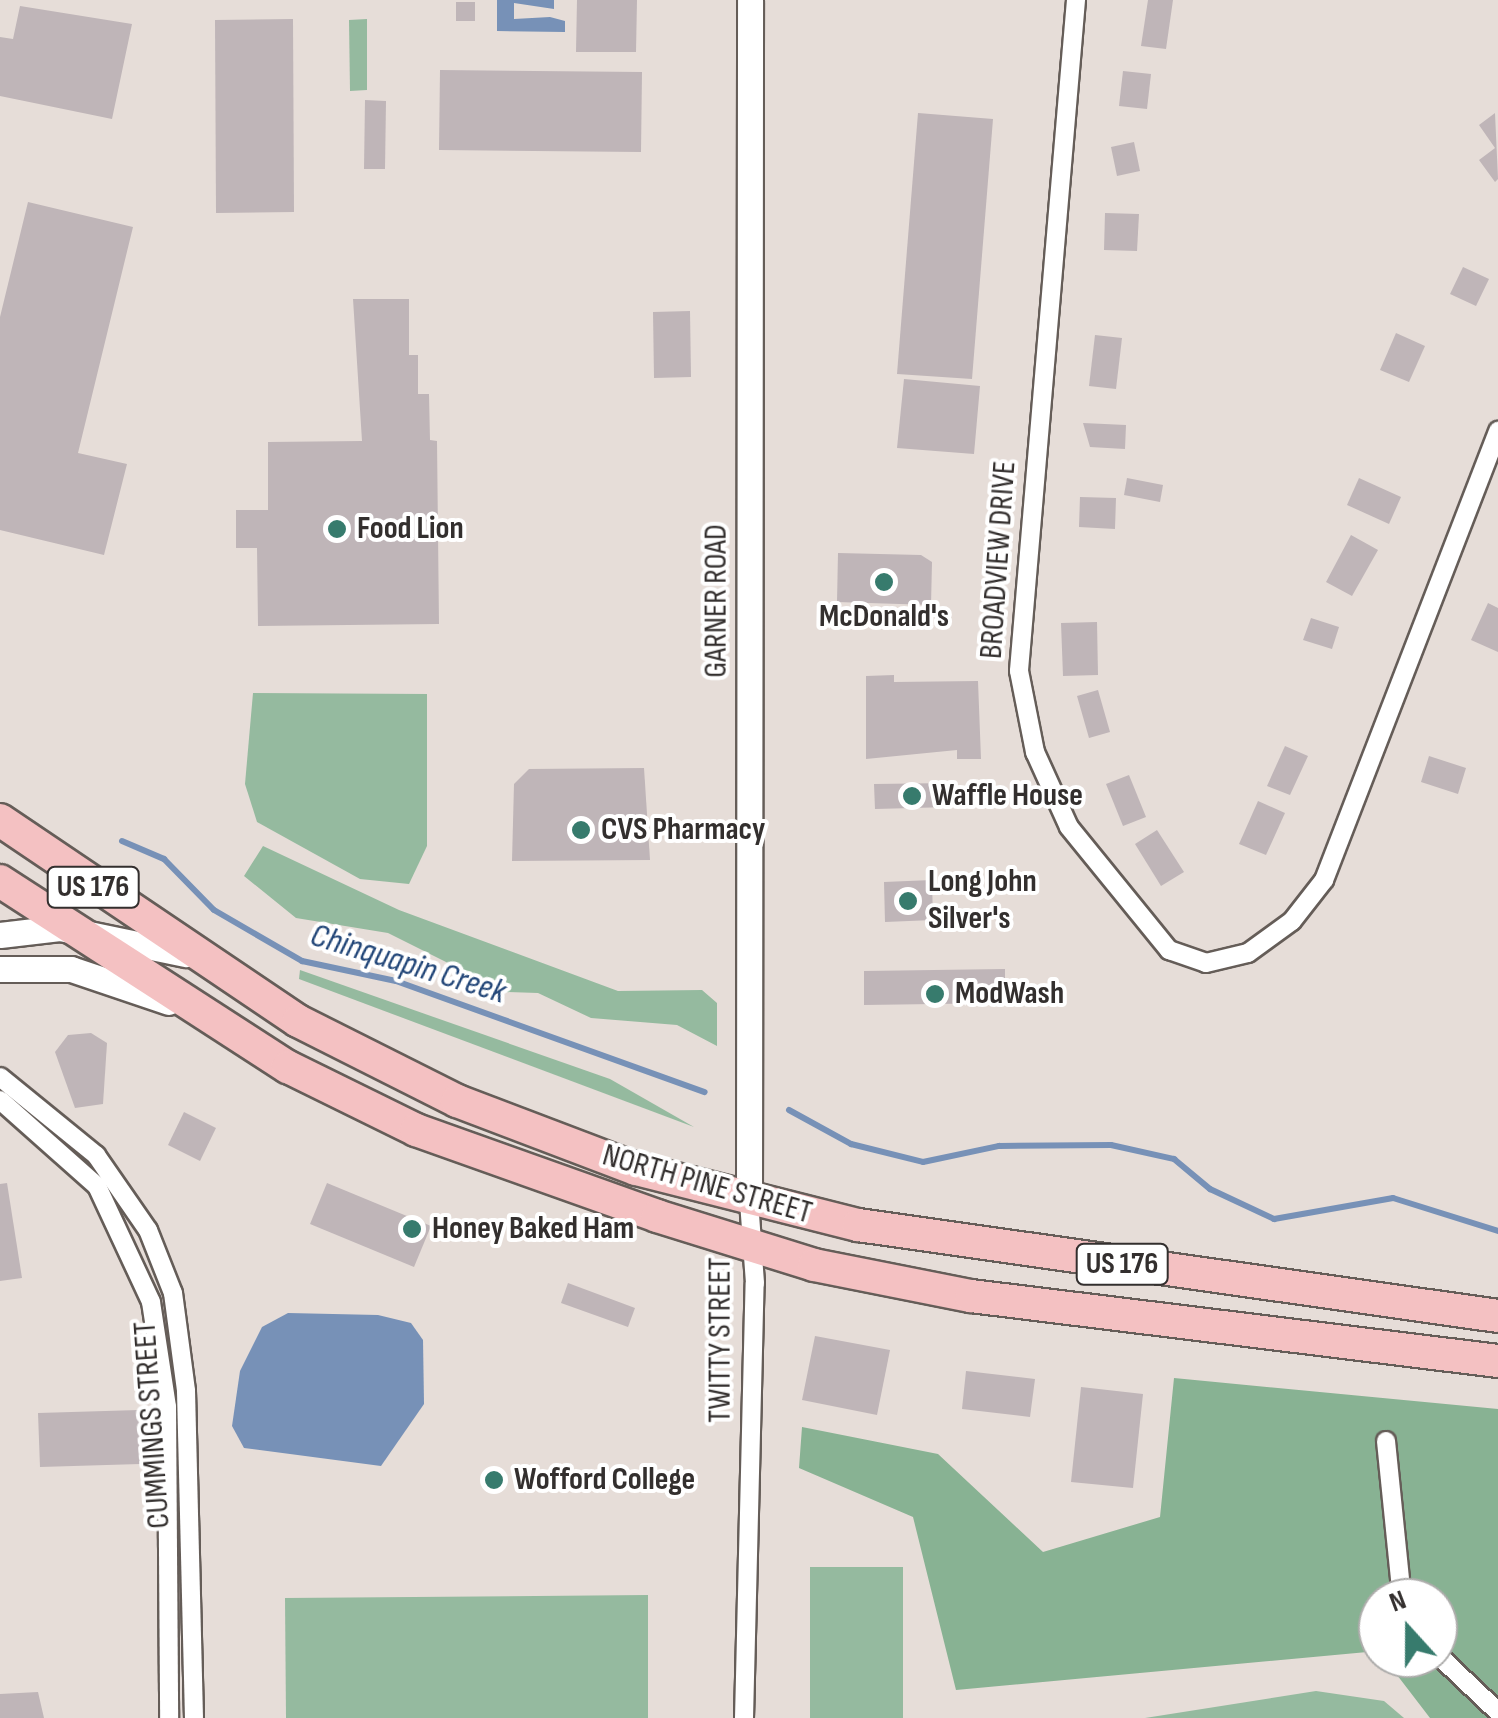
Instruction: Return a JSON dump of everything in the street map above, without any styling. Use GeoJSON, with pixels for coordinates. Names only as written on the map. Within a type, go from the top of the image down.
{"type":"FeatureCollection","features":[{"type":"Feature","properties":{"kind":"highway","name":"NORTH PINE STREET"},"geometry":{"type":"LineString","coordinates":[[0,820],[186,954],[457,1101],[748,1202],[996,1247],[1498,1316]]}},
{"type":"Feature","properties":{"kind":"highway","name":"NORTH PINE STREET"},"geometry":{"type":"LineString","coordinates":[[0,882],[60,928],[190,1010],[416,1130],[752,1245],[971,1296],[1498,1361]]}},
{"type":"Feature","properties":{"kind":"street","name":"GARNER ROAD"},"geometry":{"type":"LineString","coordinates":[[748,1202],[750,0]]}},
{"type":"Feature","properties":{"kind":"street","name":"BROADVIEW DRIVE"},"geometry":{"type":"LineString","coordinates":[[1076,0],[1019,671],[1034,752],[1069,827],[1169,950],[1206,963],[1248,953],[1292,921],[1324,880],[1498,431]]}},
{"type":"Feature","properties":{"kind":"street"},"geometry":{"type":"LineString","coordinates":[[0,935],[60,928],[186,954]]}},
{"type":"Feature","properties":{"kind":"street"},"geometry":{"type":"LineString","coordinates":[[0,969],[98,974],[190,1010]]}},
{"type":"Feature","properties":{"kind":"street","name":"CUMMINGS STREET"},"geometry":{"type":"LineString","coordinates":[[0,1077],[96,1155],[148,1230],[173,1293],[186,1390],[194,1718]]}},
{"type":"Feature","properties":{"kind":"street","name":"CUMMINGS STREET"},"geometry":{"type":"LineString","coordinates":[[0,1100],[98,1186],[151,1302],[167,1407],[169,1718]]}},
{"type":"Feature","properties":{"kind":"street","name":"TWITTY STREET"},"geometry":{"type":"LineString","coordinates":[[744,1718],[752,1245],[748,1202]]}},
{"type":"Feature","properties":{"kind":"street"},"geometry":{"type":"LineString","coordinates":[[1386,1441],[1400,1578]]}},
{"type":"Feature","properties":{"kind":"street"},"geometry":{"type":"LineString","coordinates":[[1458,1674],[1498,1712]]}},
{"type":"Feature","properties":{"kind":"green space"},"geometry":{"type":"Polygon","coordinates":[[[367,19],[367,90],[350,91],[349,20],[367,19]]]}},
{"type":"Feature","properties":{"kind":"green space"},"geometry":{"type":"Polygon","coordinates":[[[253,693],[427,694],[427,846],[409,884],[360,879],[257,822],[245,784],[253,693]]]}},
{"type":"Feature","properties":{"kind":"green space"},"geometry":{"type":"Polygon","coordinates":[[[263,846],[399,910],[618,991],[702,990],[717,1003],[717,1046],[677,1025],[591,1018],[538,993],[506,992],[388,933],[296,918],[244,876],[263,846]]]}},
{"type":"Feature","properties":{"kind":"green space"},"geometry":{"type":"Polygon","coordinates":[[[300,970],[610,1079],[694,1127],[299,979],[300,970]]]}},
{"type":"Feature","properties":{"kind":"green space"},"geometry":{"type":"Polygon","coordinates":[[[1174,1378],[1498,1409],[1498,1718],[1430,1718],[1399,1678],[1458,1678],[1458,1578],[1358,1578],[1358,1653],[956,1690],[913,1517],[799,1468],[802,1427],[938,1454],[1043,1552],[1160,1517],[1174,1378]]]}},
{"type":"Feature","properties":{"kind":"green space"},"geometry":{"type":"Polygon","coordinates":[[[810,1567],[903,1567],[903,1718],[810,1718],[810,1567]]]}},
{"type":"Feature","properties":{"kind":"green space"},"geometry":{"type":"Polygon","coordinates":[[[648,1595],[648,1718],[286,1718],[285,1598],[648,1595]]]}},
{"type":"Feature","properties":{"kind":"green space"},"geometry":{"type":"Polygon","coordinates":[[[1316,1691],[1384,1701],[1404,1718],[1145,1718],[1316,1691]]]}},
{"type":"Feature","properties":{"kind":"water"},"geometry":{"type":"Polygon","coordinates":[[[497,0],[554,0],[554,9],[514,3],[514,19],[550,17],[565,21],[565,32],[497,31],[497,0]]]}},
{"type":"Feature","properties":{"kind":"water"},"geometry":{"type":"Polygon","coordinates":[[[288,1313],[378,1315],[411,1323],[423,1340],[424,1404],[381,1466],[244,1448],[232,1426],[240,1371],[262,1327],[288,1313]]]}},
{"type":"Feature","properties":{"kind":"building"},"geometry":{"type":"Polygon","coordinates":[[[577,0],[637,0],[636,52],[576,52],[577,0]]]}},
{"type":"Feature","properties":{"kind":"building"},"geometry":{"type":"Polygon","coordinates":[[[1148,0],[1173,0],[1166,49],[1141,46],[1148,0]]]}},
{"type":"Feature","properties":{"kind":"building"},"geometry":{"type":"Polygon","coordinates":[[[456,2],[475,2],[475,21],[456,21],[456,2]]]}},
{"type":"Feature","properties":{"kind":"building"},"geometry":{"type":"Polygon","coordinates":[[[20,6],[132,24],[112,119],[0,96],[0,37],[13,39],[20,6]]]}},
{"type":"Feature","properties":{"kind":"building"},"geometry":{"type":"Polygon","coordinates":[[[293,19],[294,212],[216,213],[215,20],[293,19]]]}},
{"type":"Feature","properties":{"kind":"building"},"geometry":{"type":"Polygon","coordinates":[[[440,70],[642,72],[641,152],[439,150],[440,70]]]}},
{"type":"Feature","properties":{"kind":"building"},"geometry":{"type":"Polygon","coordinates":[[[1123,71],[1151,74],[1147,109],[1119,106],[1123,71]]]}},
{"type":"Feature","properties":{"kind":"building"},"geometry":{"type":"Polygon","coordinates":[[[365,100],[386,101],[385,169],[364,169],[365,100]]]}},
{"type":"Feature","properties":{"kind":"building"},"geometry":{"type":"Polygon","coordinates":[[[918,113],[993,119],[972,379],[897,374],[918,113]]]}},
{"type":"Feature","properties":{"kind":"building"},"geometry":{"type":"Polygon","coordinates":[[[1495,113],[1498,179],[1495,182],[1479,160],[1495,148],[1479,125],[1495,113]]]}},
{"type":"Feature","properties":{"kind":"building"},"geometry":{"type":"Polygon","coordinates":[[[1134,142],[1140,171],[1117,176],[1111,147],[1134,142]]]}},
{"type":"Feature","properties":{"kind":"building"},"geometry":{"type":"Polygon","coordinates":[[[28,202],[133,227],[78,453],[127,464],[104,555],[0,530],[0,317],[28,202]]]}},
{"type":"Feature","properties":{"kind":"building"},"geometry":{"type":"Polygon","coordinates":[[[1105,213],[1139,214],[1137,251],[1104,250],[1105,213]]]}},
{"type":"Feature","properties":{"kind":"building"},"geometry":{"type":"Polygon","coordinates":[[[1463,267],[1489,279],[1476,306],[1450,294],[1463,267]]]}},
{"type":"Feature","properties":{"kind":"building","name":"Food Lion"},"geometry":{"type":"Polygon","coordinates":[[[353,299],[409,299],[409,355],[418,355],[418,394],[429,394],[430,440],[437,441],[439,624],[258,626],[257,548],[236,548],[236,510],[268,510],[268,442],[362,441],[353,299]]]}},
{"type":"Feature","properties":{"kind":"building"},"geometry":{"type":"Polygon","coordinates":[[[690,311],[691,377],[654,378],[653,312],[690,311]]]}},
{"type":"Feature","properties":{"kind":"building"},"geometry":{"type":"Polygon","coordinates":[[[1396,333],[1425,346],[1409,382],[1380,370],[1396,333]]]}},
{"type":"Feature","properties":{"kind":"building"},"geometry":{"type":"Polygon","coordinates":[[[1095,335],[1122,338],[1116,389],[1089,386],[1095,335]]]}},
{"type":"Feature","properties":{"kind":"building"},"geometry":{"type":"Polygon","coordinates":[[[904,379],[980,386],[974,454],[897,448],[904,379]]]}},
{"type":"Feature","properties":{"kind":"building"},"geometry":{"type":"Polygon","coordinates":[[[1083,423],[1126,425],[1125,449],[1090,447],[1083,423]]]}},
{"type":"Feature","properties":{"kind":"building"},"geometry":{"type":"Polygon","coordinates":[[[1127,478],[1163,485],[1160,502],[1124,495],[1127,478]]]}},
{"type":"Feature","properties":{"kind":"building"},"geometry":{"type":"Polygon","coordinates":[[[1359,478],[1401,497],[1389,524],[1347,505],[1359,478]]]}},
{"type":"Feature","properties":{"kind":"building"},"geometry":{"type":"Polygon","coordinates":[[[1080,497],[1116,498],[1115,529],[1079,527],[1080,497]]]}},
{"type":"Feature","properties":{"kind":"building"},"geometry":{"type":"Polygon","coordinates":[[[1351,535],[1378,550],[1352,596],[1326,582],[1351,535]]]}},
{"type":"Feature","properties":{"kind":"building","name":"McDonald's"},"geometry":{"type":"Polygon","coordinates":[[[838,553],[921,555],[932,562],[931,605],[837,602],[838,553]]]}},
{"type":"Feature","properties":{"kind":"building"},"geometry":{"type":"Polygon","coordinates":[[[1488,603],[1498,608],[1498,652],[1471,640],[1488,603]]]}},
{"type":"Feature","properties":{"kind":"building"},"geometry":{"type":"Polygon","coordinates":[[[1311,618],[1339,627],[1332,649],[1303,640],[1311,618]]]}},
{"type":"Feature","properties":{"kind":"building"},"geometry":{"type":"Polygon","coordinates":[[[1097,622],[1098,675],[1063,676],[1061,623],[1097,622]]]}},
{"type":"Feature","properties":{"kind":"building"},"geometry":{"type":"Polygon","coordinates":[[[894,675],[894,682],[978,681],[981,759],[957,759],[957,750],[866,759],[866,676],[894,675]]]}},
{"type":"Feature","properties":{"kind":"building"},"geometry":{"type":"Polygon","coordinates":[[[1098,690],[1110,732],[1089,738],[1077,696],[1098,690]]]}},
{"type":"Feature","properties":{"kind":"building"},"geometry":{"type":"Polygon","coordinates":[[[1285,746],[1308,756],[1290,795],[1267,786],[1285,746]]]}},
{"type":"Feature","properties":{"kind":"building"},"geometry":{"type":"Polygon","coordinates":[[[1429,756],[1466,768],[1458,794],[1421,782],[1429,756]]]}},
{"type":"Feature","properties":{"kind":"building","name":"CVS Pharmacy"},"geometry":{"type":"Polygon","coordinates":[[[644,768],[650,860],[512,861],[514,784],[529,769],[644,768]]]}},
{"type":"Feature","properties":{"kind":"building"},"geometry":{"type":"Polygon","coordinates":[[[1129,775],[1146,817],[1123,826],[1106,784],[1129,775]]]}},
{"type":"Feature","properties":{"kind":"building","name":"Waffle House"},"geometry":{"type":"Polygon","coordinates":[[[950,783],[950,807],[875,809],[874,784],[950,783]]]}},
{"type":"Feature","properties":{"kind":"building"},"geometry":{"type":"Polygon","coordinates":[[[1258,801],[1285,813],[1266,855],[1239,844],[1258,801]]]}},
{"type":"Feature","properties":{"kind":"building"},"geometry":{"type":"Polygon","coordinates":[[[1157,830],[1184,872],[1161,886],[1135,844],[1157,830]]]}},
{"type":"Feature","properties":{"kind":"building","name":"Long John Silver's"},"geometry":{"type":"Polygon","coordinates":[[[932,880],[933,920],[885,922],[884,882],[932,880]]]}},
{"type":"Feature","properties":{"kind":"building","name":"ModWash"},"geometry":{"type":"Polygon","coordinates":[[[1005,969],[1005,1003],[864,1005],[864,971],[1005,969]]]}},
{"type":"Feature","properties":{"kind":"building"},"geometry":{"type":"Polygon","coordinates":[[[91,1033],[107,1043],[103,1104],[75,1108],[55,1052],[68,1035],[91,1033]]]}},
{"type":"Feature","properties":{"kind":"building"},"geometry":{"type":"Polygon","coordinates":[[[184,1112],[216,1128],[200,1161],[168,1145],[184,1112]]]}},
{"type":"Feature","properties":{"kind":"building"},"geometry":{"type":"Polygon","coordinates":[[[7,1183],[22,1278],[0,1281],[0,1184],[7,1183]]]}},
{"type":"Feature","properties":{"kind":"building"},"geometry":{"type":"Polygon","coordinates":[[[327,1183],[431,1226],[414,1267],[310,1224],[327,1183]]]}},
{"type":"Feature","properties":{"kind":"building"},"geometry":{"type":"Polygon","coordinates":[[[568,1283],[635,1308],[628,1327],[561,1303],[568,1283]]]}},
{"type":"Feature","properties":{"kind":"building"},"geometry":{"type":"Polygon","coordinates":[[[815,1336],[890,1350],[877,1415],[802,1400],[815,1336]]]}},
{"type":"Feature","properties":{"kind":"building"},"geometry":{"type":"Polygon","coordinates":[[[966,1371],[1035,1379],[1030,1417],[962,1409],[966,1371]]]}},
{"type":"Feature","properties":{"kind":"building"},"geometry":{"type":"Polygon","coordinates":[[[1081,1387],[1143,1394],[1133,1488],[1071,1482],[1081,1387]]]}},
{"type":"Feature","properties":{"kind":"building"},"geometry":{"type":"Polygon","coordinates":[[[139,1410],[140,1464],[40,1467],[38,1413],[139,1410]]]}},
{"type":"Feature","properties":{"kind":"building"},"geometry":{"type":"Polygon","coordinates":[[[38,1692],[44,1718],[0,1718],[0,1694],[38,1692]]]}},
{"type":"Feature","properties":{"kind":"waterway","name":"Chinquapin Creek"},"geometry":{"type":"LineString","coordinates":[[122,841],[164,859],[214,910],[302,961],[396,981],[705,1092]]}},
{"type":"Feature","properties":{"kind":"waterway","name":"Chinquapin Creek"},"geometry":{"type":"LineString","coordinates":[[789,1110],[851,1144],[923,1162],[999,1146],[1111,1145],[1174,1159],[1210,1189],[1274,1219],[1393,1198],[1498,1231]]}},
{"type":"Feature","properties":{"kind":"place","name":"Food Lion"},"geometry":{"type":"Point","coordinates":[337,529]}},
{"type":"Feature","properties":{"kind":"place","name":"McDonald's"},"geometry":{"type":"Point","coordinates":[884,582]}},
{"type":"Feature","properties":{"kind":"place","name":"Waffle House"},"geometry":{"type":"Point","coordinates":[912,796]}},
{"type":"Feature","properties":{"kind":"place","name":"CVS Pharmacy"},"geometry":{"type":"Point","coordinates":[581,830]}},
{"type":"Feature","properties":{"kind":"place","name":"Long John Silver's"},"geometry":{"type":"Point","coordinates":[908,901]}},
{"type":"Feature","properties":{"kind":"place","name":"ModWash"},"geometry":{"type":"Point","coordinates":[935,994]}},
{"type":"Feature","properties":{"kind":"place","name":"Honey Baked Ham"},"geometry":{"type":"Point","coordinates":[412,1229]}},
{"type":"Feature","properties":{"kind":"place","name":"Wofford College"},"geometry":{"type":"Point","coordinates":[494,1480]}}]}
